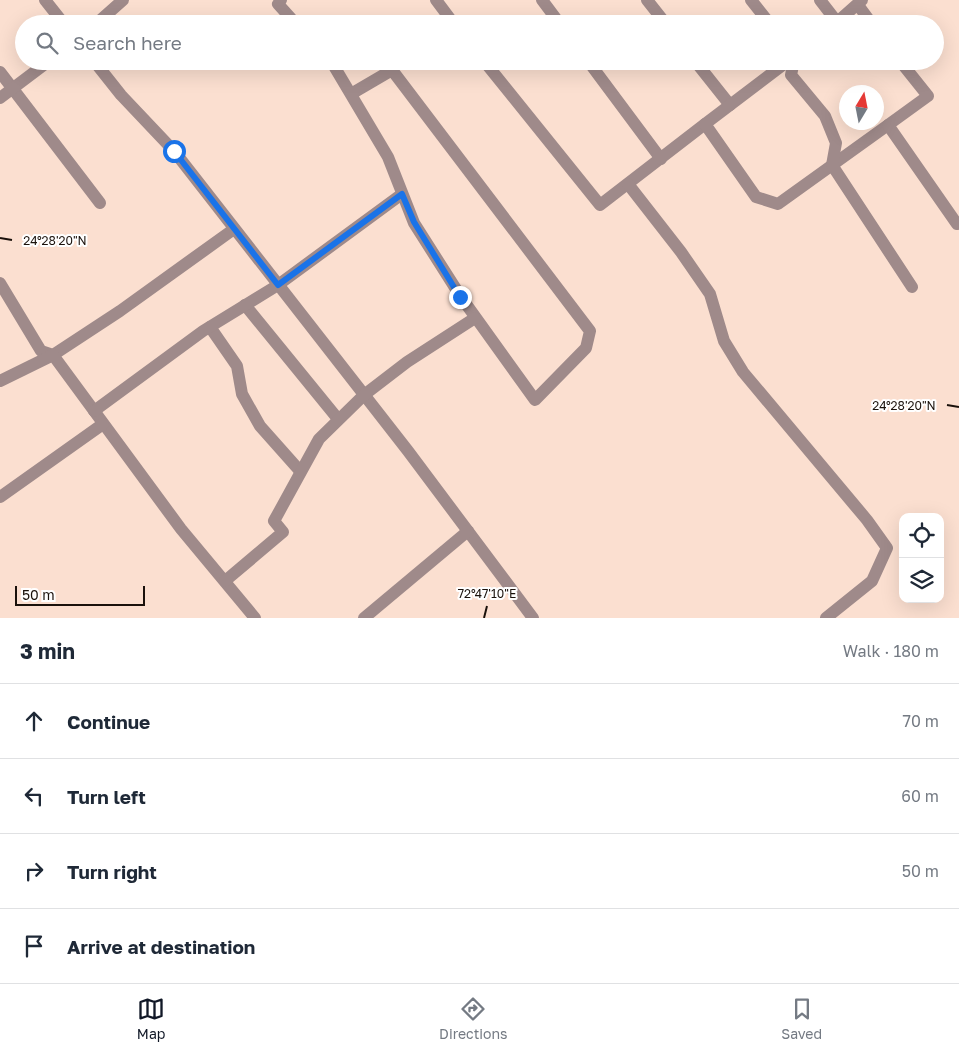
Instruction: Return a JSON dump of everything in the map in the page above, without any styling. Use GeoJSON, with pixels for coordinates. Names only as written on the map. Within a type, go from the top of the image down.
{"type":"FeatureCollection","features":[{"type":"Feature","properties":{"kind":"street"},"geometry":{"type":"LineString","coordinates":[[45,0],[57,15]]}},
{"type":"Feature","properties":{"kind":"street"},"geometry":{"type":"LineString","coordinates":[[106,15],[123,0]]}},
{"type":"Feature","properties":{"kind":"street"},"geometry":{"type":"LineString","coordinates":[[281,0],[278,4],[288,15]]}},
{"type":"Feature","properties":{"kind":"street"},"geometry":{"type":"LineString","coordinates":[[436,0],[447,15]]}},
{"type":"Feature","properties":{"kind":"street"},"geometry":{"type":"LineString","coordinates":[[542,0],[553,15]]}},
{"type":"Feature","properties":{"kind":"street"},"geometry":{"type":"LineString","coordinates":[[647,0],[659,15]]}},
{"type":"Feature","properties":{"kind":"street"},"geometry":{"type":"LineString","coordinates":[[751,0],[763,15]]}},
{"type":"Feature","properties":{"kind":"street"},"geometry":{"type":"LineString","coordinates":[[820,0],[830,15]]}},
{"type":"Feature","properties":{"kind":"street"},"geometry":{"type":"LineString","coordinates":[[846,15],[860,3],[867,15]]}},
{"type":"Feature","properties":{"kind":"street"},"geometry":{"type":"LineString","coordinates":[[0,98],[37,70]]}},
{"type":"Feature","properties":{"kind":"street"},"geometry":{"type":"LineString","coordinates":[[101,70],[121,95],[174,151],[364,394],[533,618]]}},
{"type":"Feature","properties":{"kind":"street"},"geometry":{"type":"LineString","coordinates":[[336,70],[388,157],[414,222],[475,318],[535,400],[586,348],[590,331],[392,70],[351,94]]}},
{"type":"Feature","properties":{"kind":"street"},"geometry":{"type":"LineString","coordinates":[[491,70],[600,205],[776,70]]}},
{"type":"Feature","properties":{"kind":"street"},"geometry":{"type":"LineString","coordinates":[[595,70],[661,159]]}},
{"type":"Feature","properties":{"kind":"street"},"geometry":{"type":"LineString","coordinates":[[702,70],[730,105]]}},
{"type":"Feature","properties":{"kind":"street"},"geometry":{"type":"LineString","coordinates":[[792,70],[791,75],[825,116],[836,143],[832,165],[912,287]]}},
{"type":"Feature","properties":{"kind":"street"},"geometry":{"type":"LineString","coordinates":[[705,124],[756,197],[778,204],[928,96],[907,70]]}},
{"type":"Feature","properties":{"kind":"street"},"geometry":{"type":"LineString","coordinates":[[0,72],[100,203]]}},
{"type":"Feature","properties":{"kind":"street"},"geometry":{"type":"LineString","coordinates":[[888,125],[957,224]]}},
{"type":"Feature","properties":{"kind":"street"},"geometry":{"type":"LineString","coordinates":[[628,184],[681,252],[710,294],[724,341],[743,372],[887,548],[872,581],[826,618]]}},
{"type":"Feature","properties":{"kind":"street"},"geometry":{"type":"LineString","coordinates":[[94,412],[210,327],[278,285],[402,194]]}},
{"type":"Feature","properties":{"kind":"street"},"geometry":{"type":"LineString","coordinates":[[0,381],[52,355],[120,311],[234,229]]}},
{"type":"Feature","properties":{"kind":"street"},"geometry":{"type":"LineString","coordinates":[[0,283],[41,351],[52,355],[182,529],[255,618]]}},
{"type":"Feature","properties":{"kind":"street"},"geometry":{"type":"LineString","coordinates":[[245,305],[338,419]]}},
{"type":"Feature","properties":{"kind":"street"},"geometry":{"type":"LineString","coordinates":[[225,582],[282,532],[274,521],[319,439],[364,394],[408,362],[475,318]]}},
{"type":"Feature","properties":{"kind":"street"},"geometry":{"type":"LineString","coordinates":[[210,327],[237,366],[242,394],[260,426],[300,471]]}},
{"type":"Feature","properties":{"kind":"street"},"geometry":{"type":"LineString","coordinates":[[0,497],[104,424]]}},
{"type":"Feature","properties":{"kind":"street"},"geometry":{"type":"LineString","coordinates":[[364,618],[468,530]]}},
{"type":"Feature","properties":{"kind":"route"},"geometry":{"type":"LineString","coordinates":[[174,151],[278,285],[402,194],[414,222],[460,297]]}}]}
